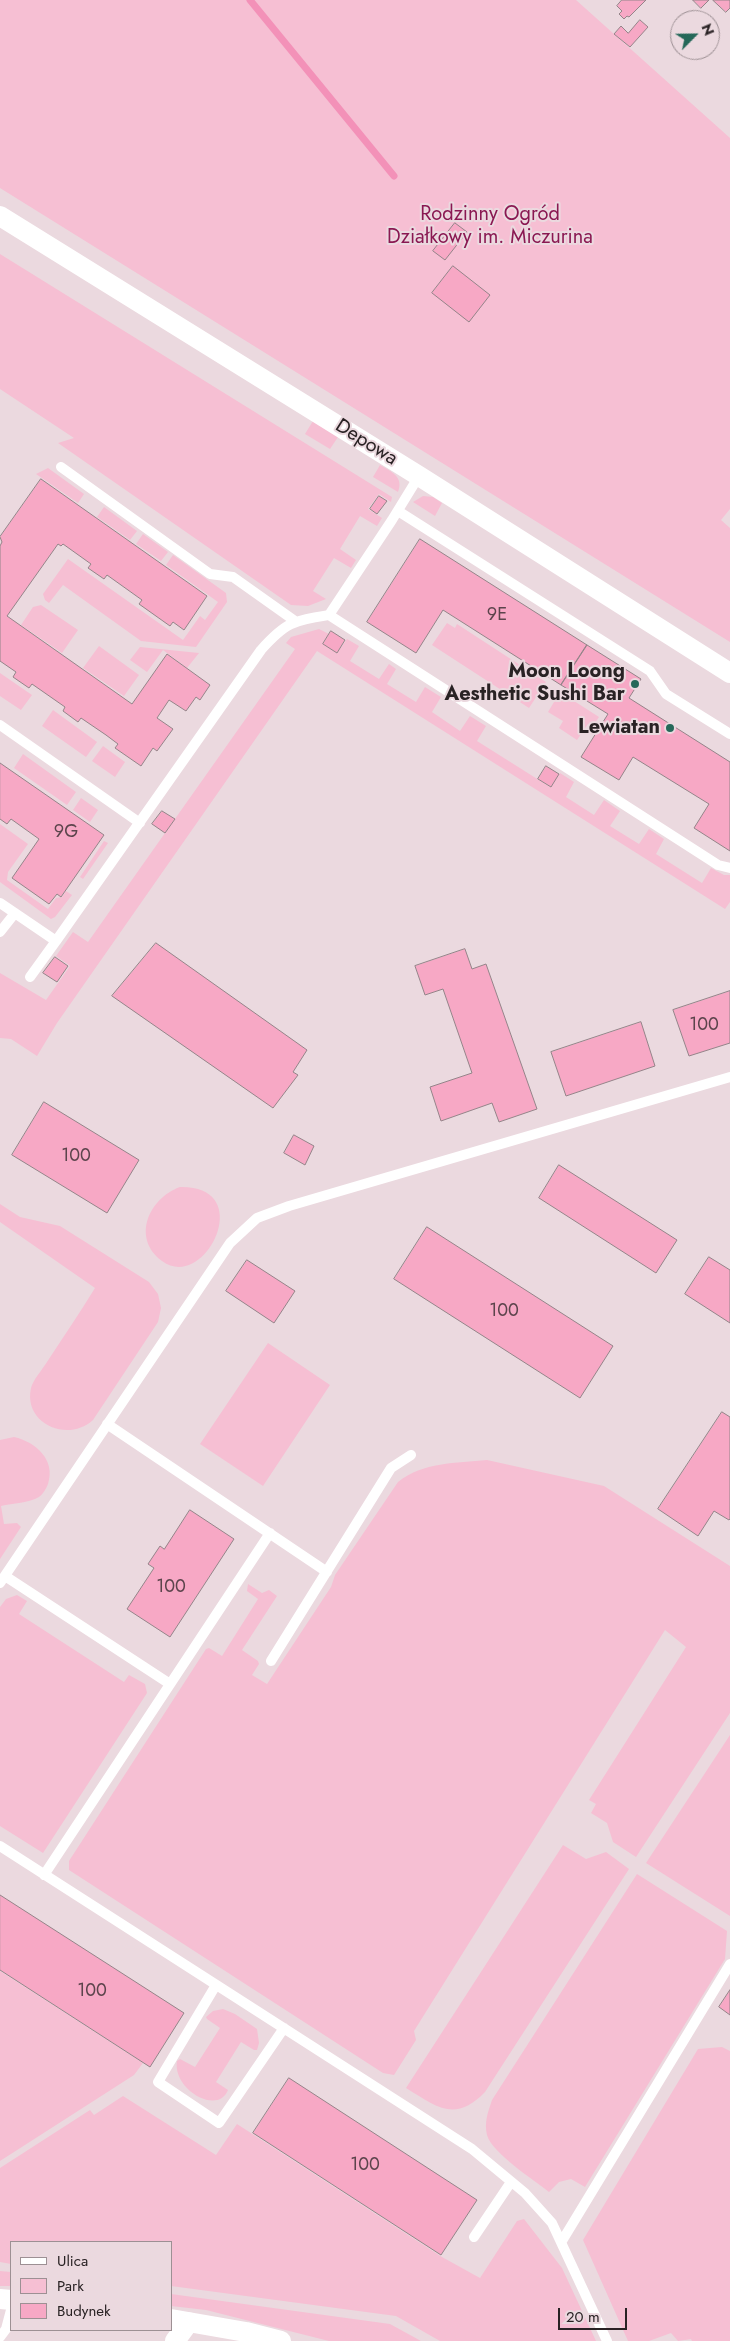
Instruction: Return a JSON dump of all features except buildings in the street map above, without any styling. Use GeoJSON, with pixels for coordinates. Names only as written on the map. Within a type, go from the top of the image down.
{"type":"FeatureCollection","features":[{"type":"Feature","properties":{"kind":"street","name":"Depowa"},"geometry":{"type":"LineString","coordinates":[[0,216],[419,476],[730,673]]}},
{"type":"Feature","properties":{"kind":"street"},"geometry":{"type":"LineString","coordinates":[[175,2341],[180,2320],[246,2332],[282,2341]]}},
{"type":"Feature","properties":{"kind":"lane"},"geometry":{"type":"LineString","coordinates":[[61,467],[210,574],[233,578],[295,621]]}},
{"type":"Feature","properties":{"kind":"lane"},"geometry":{"type":"LineString","coordinates":[[329,615],[419,476]]}},
{"type":"Feature","properties":{"kind":"lane"},"geometry":{"type":"LineString","coordinates":[[398,511],[650,671],[666,694],[730,734]]}},
{"type":"Feature","properties":{"kind":"lane"},"geometry":{"type":"LineString","coordinates":[[30,977],[261,650],[278,631],[295,621],[329,615],[710,860],[730,868]]}},
{"type":"Feature","properties":{"kind":"lane"},"geometry":{"type":"LineString","coordinates":[[0,725],[140,823]]}},
{"type":"Feature","properties":{"kind":"lane"},"geometry":{"type":"LineString","coordinates":[[0,903],[56,940]]}},
{"type":"Feature","properties":{"kind":"lane"},"geometry":{"type":"LineString","coordinates":[[0,932],[15,913]]}},
{"type":"Feature","properties":{"kind":"lane"},"geometry":{"type":"LineString","coordinates":[[170,1684],[2,1579],[230,1243],[257,1218],[289,1206],[730,1077]]}},
{"type":"Feature","properties":{"kind":"lane"},"geometry":{"type":"LineString","coordinates":[[107,1424],[327,1572]]}},
{"type":"Feature","properties":{"kind":"lane"},"geometry":{"type":"LineString","coordinates":[[271,1661],[391,1468],[411,1455]]}},
{"type":"Feature","properties":{"kind":"lane"},"geometry":{"type":"LineString","coordinates":[[44,1875],[270,1533]]}},
{"type":"Feature","properties":{"kind":"lane"},"geometry":{"type":"LineString","coordinates":[[0,1846],[472,2149],[540,2207],[562,2242],[607,2341]]}},
{"type":"Feature","properties":{"kind":"lane"},"geometry":{"type":"LineString","coordinates":[[562,2242],[730,1964]]}},
{"type":"Feature","properties":{"kind":"lane"},"geometry":{"type":"LineString","coordinates":[[216,1985],[158,2082],[219,2123],[284,2028]]}},
{"type":"Feature","properties":{"kind":"lane"},"geometry":{"type":"LineString","coordinates":[[474,2237],[512,2182]]}},
{"type":"Feature","properties":{"kind":"lane"},"geometry":{"type":"LineString","coordinates":[[0,2337],[6,2329],[10,2314]]}},
{"type":"Feature","properties":{"kind":"green space","name":"Rodzinny Ogród Działkowy im. Miczurina"},"geometry":{"type":"Polygon","coordinates":[[[0,0],[576,0],[730,138],[730,509],[721,520],[730,528],[730,642],[0,188],[0,0]]]}},
{"type":"Feature","properties":{"kind":"green space"},"geometry":{"type":"Polygon","coordinates":[[[0,254],[392,497],[391,502],[379,494],[368,509],[382,518],[377,526],[360,516],[340,549],[356,560],[351,568],[334,558],[313,591],[326,599],[308,606],[291,605],[58,443],[74,438],[0,389],[0,254]]]}},
{"type":"Feature","properties":{"kind":"green space"},"geometry":{"type":"Polygon","coordinates":[[[313,421],[338,437],[330,449],[305,434],[313,421]]]}},
{"type":"Feature","properties":{"kind":"green space"},"geometry":{"type":"Polygon","coordinates":[[[380,465],[393,473],[398,479],[398,492],[373,477],[380,465]]]}},
{"type":"Feature","properties":{"kind":"green space"},"geometry":{"type":"Polygon","coordinates":[[[48,468],[84,494],[78,503],[36,474],[48,468]]]}},
{"type":"Feature","properties":{"kind":"green space"},"geometry":{"type":"Polygon","coordinates":[[[423,496],[433,497],[442,503],[435,516],[413,502],[423,496]]]}},
{"type":"Feature","properties":{"kind":"green space"},"geometry":{"type":"Polygon","coordinates":[[[104,507],[137,531],[130,540],[97,517],[104,507]]]}},
{"type":"Feature","properties":{"kind":"green space"},"geometry":{"type":"Polygon","coordinates":[[[143,534],[168,552],[161,561],[136,544],[143,534]]]}},
{"type":"Feature","properties":{"kind":"green space"},"geometry":{"type":"Polygon","coordinates":[[[173,555],[226,593],[227,602],[196,647],[141,641],[63,585],[49,603],[45,600],[43,594],[68,559],[183,640],[200,616],[205,620],[218,602],[166,565],[173,555]]]}},
{"type":"Feature","properties":{"kind":"green space"},"geometry":{"type":"Polygon","coordinates":[[[41,605],[78,630],[62,653],[21,625],[33,607],[41,605]]]}},
{"type":"Feature","properties":{"kind":"green space"},"geometry":{"type":"Polygon","coordinates":[[[447,623],[455,628],[457,624],[546,682],[529,708],[432,645],[447,623]]]}},
{"type":"Feature","properties":{"kind":"green space"},"geometry":{"type":"Polygon","coordinates":[[[319,629],[329,634],[323,644],[337,653],[347,639],[359,646],[350,661],[379,679],[389,664],[396,669],[387,684],[416,702],[425,687],[441,697],[432,712],[460,731],[470,716],[486,726],[477,741],[550,787],[560,773],[574,782],[566,797],[594,815],[604,800],[620,811],[610,826],[639,844],[649,829],[664,839],[656,854],[702,883],[711,868],[724,875],[730,875],[730,902],[725,909],[317,651],[57,1023],[37,1056],[11,1039],[0,1038],[0,973],[46,1000],[70,966],[56,956],[73,932],[88,942],[295,649],[286,643],[291,637],[319,629]]]}},
{"type":"Feature","properties":{"kind":"green space"},"geometry":{"type":"Polygon","coordinates":[[[99,646],[139,675],[124,696],[83,668],[99,646]]]}},
{"type":"Feature","properties":{"kind":"green space"},"geometry":{"type":"Polygon","coordinates":[[[140,647],[199,653],[187,668],[163,650],[147,672],[130,660],[140,647]]]}},
{"type":"Feature","properties":{"kind":"green space"},"geometry":{"type":"Polygon","coordinates":[[[0,673],[32,695],[21,710],[0,696],[0,673]]]}},
{"type":"Feature","properties":{"kind":"green space"},"geometry":{"type":"Polygon","coordinates":[[[560,692],[599,717],[593,726],[588,724],[577,740],[559,728],[563,721],[548,712],[560,692]]]}},
{"type":"Feature","properties":{"kind":"green space"},"geometry":{"type":"Polygon","coordinates":[[[53,710],[97,742],[86,757],[42,726],[53,710]]]}},
{"type":"Feature","properties":{"kind":"green space"},"geometry":{"type":"Polygon","coordinates":[[[103,746],[125,762],[115,777],[92,761],[103,746]]]}},
{"type":"Feature","properties":{"kind":"green space"},"geometry":{"type":"Polygon","coordinates":[[[23,754],[76,792],[67,805],[14,768],[23,754]]]}},
{"type":"Feature","properties":{"kind":"green space"},"geometry":{"type":"Polygon","coordinates":[[[81,798],[98,810],[90,822],[73,810],[81,798]]]}},
{"type":"Feature","properties":{"kind":"green space"},"geometry":{"type":"Polygon","coordinates":[[[0,824],[28,844],[8,872],[7,880],[48,909],[56,898],[62,897],[66,891],[72,895],[55,917],[51,919],[0,882],[0,824]]]}},
{"type":"Feature","properties":{"kind":"green space"},"geometry":{"type":"Polygon","coordinates":[[[104,841],[108,843],[83,879],[80,877],[104,841]]]}},
{"type":"Feature","properties":{"kind":"green space"},"geometry":{"type":"Polygon","coordinates":[[[180,1187],[203,1191],[216,1202],[220,1218],[216,1235],[207,1251],[194,1263],[178,1267],[162,1261],[153,1252],[147,1241],[146,1230],[153,1209],[160,1200],[169,1192],[180,1187]]]}},
{"type":"Feature","properties":{"kind":"green space"},"geometry":{"type":"Polygon","coordinates":[[[0,1204],[20,1217],[60,1226],[149,1282],[158,1294],[161,1308],[158,1322],[93,1420],[83,1427],[72,1430],[60,1429],[50,1426],[41,1420],[34,1411],[30,1401],[31,1388],[95,1288],[0,1222],[0,1204]]]}},
{"type":"Feature","properties":{"kind":"green space"},"geometry":{"type":"Polygon","coordinates":[[[268,1343],[330,1385],[263,1486],[200,1444],[268,1343]]]}},
{"type":"Feature","properties":{"kind":"green space"},"geometry":{"type":"Polygon","coordinates":[[[14,1437],[30,1443],[42,1453],[47,1460],[50,1475],[46,1488],[39,1497],[26,1502],[1,1506],[4,1524],[17,1523],[21,1527],[0,1559],[0,1440],[14,1437]]]}},
{"type":"Feature","properties":{"kind":"green space"},"geometry":{"type":"Polygon","coordinates":[[[487,1460],[604,1486],[730,1566],[730,1713],[636,1857],[613,1842],[607,1823],[591,1813],[596,1804],[589,1800],[686,1647],[665,1630],[414,2031],[416,2040],[394,2075],[383,2073],[69,1870],[69,1861],[206,1649],[209,1648],[222,1656],[258,1599],[247,1591],[248,1584],[262,1593],[269,1590],[277,1596],[242,1650],[258,1661],[259,1664],[252,1675],[267,1684],[331,1587],[335,1575],[398,1482],[408,1475],[429,1467],[487,1460]]]}},
{"type":"Feature","properties":{"kind":"green space"},"geometry":{"type":"Polygon","coordinates":[[[17,1595],[27,1601],[19,1614],[124,1682],[129,1675],[145,1684],[147,1693],[43,1853],[0,1826],[0,1607],[6,1599],[17,1595]]]}},
{"type":"Feature","properties":{"kind":"green space"},"geometry":{"type":"Polygon","coordinates":[[[730,1735],[730,1916],[646,1863],[730,1735]]]}},
{"type":"Feature","properties":{"kind":"green space"},"geometry":{"type":"Polygon","coordinates":[[[563,1845],[586,1859],[606,1852],[629,1869],[485,2092],[474,2102],[455,2109],[446,2109],[427,2101],[406,2088],[563,1845]]]}},
{"type":"Feature","properties":{"kind":"green space"},"geometry":{"type":"Polygon","coordinates":[[[637,1874],[727,1931],[725,1959],[585,2187],[571,2179],[559,2182],[549,2192],[505,2158],[490,2142],[486,2130],[488,2113],[492,2100],[637,1874]]]}},
{"type":"Feature","properties":{"kind":"green space"},"geometry":{"type":"Polygon","coordinates":[[[0,1971],[143,2063],[134,2075],[0,2161],[0,1971]]]}},
{"type":"Feature","properties":{"kind":"green space"},"geometry":{"type":"Polygon","coordinates":[[[223,2009],[235,2014],[257,2029],[259,2043],[257,2050],[254,2050],[241,2042],[216,2082],[228,2090],[223,2097],[215,2100],[206,2100],[197,2096],[181,2081],[177,2071],[177,2061],[180,2059],[195,2067],[220,2028],[206,2017],[213,2011],[223,2009]]]}},
{"type":"Feature","properties":{"kind":"green space"},"geometry":{"type":"Polygon","coordinates":[[[722,2047],[730,2051],[730,2341],[692,2341],[691,2339],[678,2341],[671,2333],[649,2341],[628,2341],[583,2240],[698,2049],[722,2047]]]}},
{"type":"Feature","properties":{"kind":"green space"},"geometry":{"type":"Polygon","coordinates":[[[123,2096],[216,2155],[237,2124],[442,2257],[480,2278],[517,2221],[524,2219],[562,2268],[596,2341],[440,2341],[396,2316],[172,2286],[172,2241],[10,2241],[10,2264],[0,2262],[0,2168],[90,2110],[94,2115],[123,2096]]]}},
{"type":"Feature","properties":{"kind":"green space"},"geometry":{"type":"Polygon","coordinates":[[[0,2271],[10,2272],[10,2286],[0,2286],[0,2271]]]}},
{"type":"Feature","properties":{"kind":"green space"},"geometry":{"type":"Polygon","coordinates":[[[172,2294],[390,2324],[421,2341],[329,2341],[206,2310],[172,2306],[172,2294]]]}},
{"type":"Feature","properties":{"kind":"waterway"},"geometry":{"type":"LineString","coordinates":[[250,0],[394,176]]}},
{"type":"Feature","properties":{"kind":"place","name":"Moon Loong Aesthetic Sushi Bar"},"geometry":{"type":"Point","coordinates":[635,684]}},
{"type":"Feature","properties":{"kind":"place","name":"Lewiatan"},"geometry":{"type":"Point","coordinates":[670,728]}}]}
